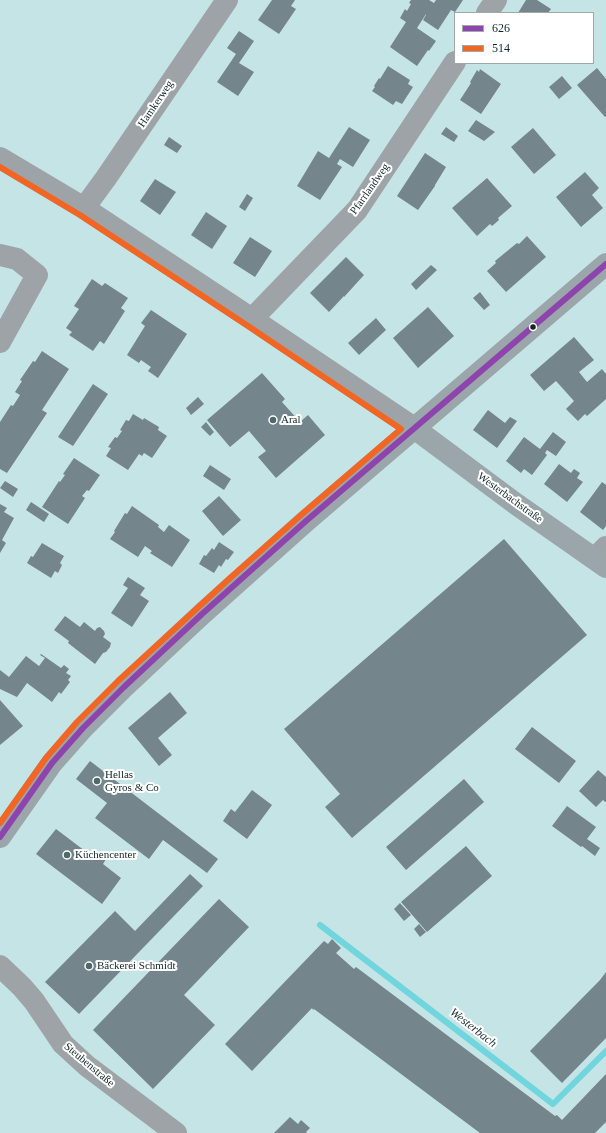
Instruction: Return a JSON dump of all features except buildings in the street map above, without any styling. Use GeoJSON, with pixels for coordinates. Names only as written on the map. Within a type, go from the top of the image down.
{"type":"FeatureCollection","features":[{"type":"Feature","properties":{"kind":"main road"},"geometry":{"type":"LineString","coordinates":[[0,837],[52,763],[83,728],[124,687],[234,585],[414,428],[606,264]]}},
{"type":"Feature","properties":{"kind":"main road","name":"Westerbachstraße"},"geometry":{"type":"LineString","coordinates":[[414,428],[516,504],[602,557]]}},
{"type":"Feature","properties":{"kind":"street","name":"Hamkerweg"},"geometry":{"type":"LineString","coordinates":[[84,208],[227,0]]}},
{"type":"Feature","properties":{"kind":"street"},"geometry":{"type":"LineString","coordinates":[[488,12],[496,0]]}},
{"type":"Feature","properties":{"kind":"street","name":"Pfarrlandweg"},"geometry":{"type":"LineString","coordinates":[[252,319],[357,210],[454,64]]}},
{"type":"Feature","properties":{"kind":"street"},"geometry":{"type":"LineString","coordinates":[[0,158],[84,208],[414,428]]}},
{"type":"Feature","properties":{"kind":"street"},"geometry":{"type":"LineString","coordinates":[[0,255],[17,259],[37,275],[0,342]]}},
{"type":"Feature","properties":{"kind":"street","name":"Steubenstraße"},"geometry":{"type":"LineString","coordinates":[[0,966],[34,1001],[63,1044],[87,1066],[176,1133]]}},
{"type":"Feature","properties":{"kind":"waterway","name":"Westerbach"},"geometry":{"type":"LineString","coordinates":[[320,925],[553,1104],[606,1051]]}},
{"type":"Feature","properties":{"kind":"transit line","name":"514"},"geometry":{"type":"LineString","coordinates":[[0,167],[80,215],[401,429],[229,579],[118,681],[77,722],[46,758],[0,823]]}},
{"type":"Feature","properties":{"kind":"transit line","name":"626"},"geometry":{"type":"LineString","coordinates":[[0,837],[52,763],[83,728],[124,687],[202,614],[306,521],[606,264]]}},
{"type":"Feature","properties":{"kind":"place","name":"Aral"},"geometry":{"type":"Point","coordinates":[273,420]}},
{"type":"Feature","properties":{"kind":"place","name":"Hellas Gyros & Co"},"geometry":{"type":"Point","coordinates":[97,781]}},
{"type":"Feature","properties":{"kind":"place","name":"Küchencenter"},"geometry":{"type":"Point","coordinates":[67,855]}},
{"type":"Feature","properties":{"kind":"place","name":"Bäckerei Schmidt"},"geometry":{"type":"Point","coordinates":[89,966]}}]}
